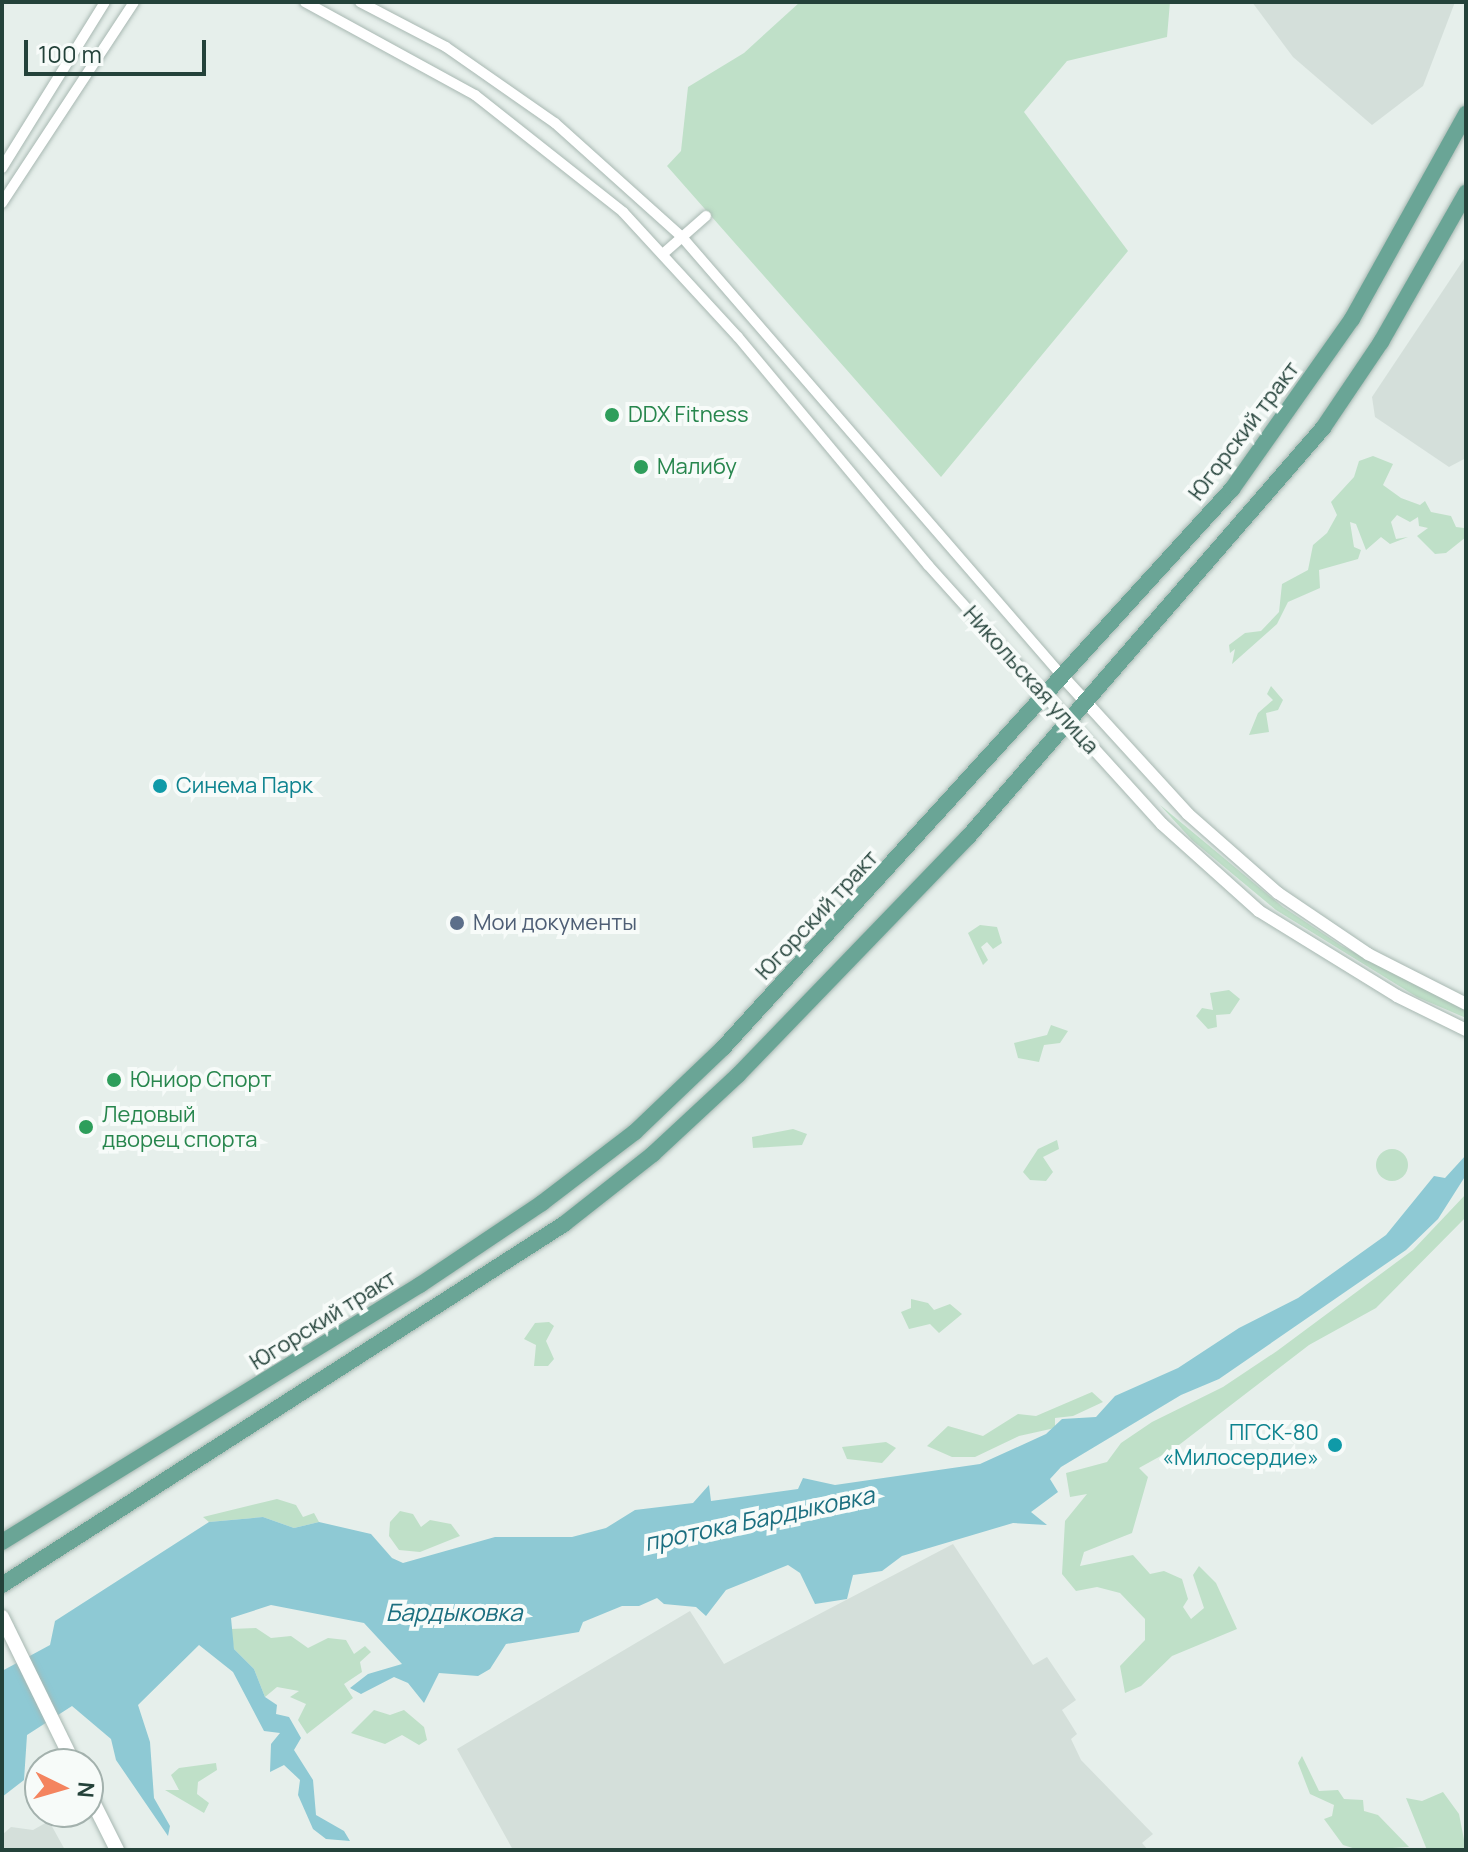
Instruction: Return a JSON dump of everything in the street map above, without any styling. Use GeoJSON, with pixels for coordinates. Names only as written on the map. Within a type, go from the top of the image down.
{"type":"FeatureCollection","features":[{"type":"Feature","properties":{"kind":"main road","name":"Югорский тракт"},"geometry":{"type":"LineString","coordinates":[[2,1542],[420,1285],[635,1132],[734,1037],[1046,696],[1252,464],[1394,252],[1466,114]]}},
{"type":"Feature","properties":{"kind":"main road"},"geometry":{"type":"LineString","coordinates":[[2,1585],[564,1224],[653,1154],[813,1001],[1088,702],[1323,428],[1381,342],[1466,193]]}},
{"type":"Feature","properties":{"kind":"main road"},"geometry":{"type":"LineString","coordinates":[[2,1617],[66,1748]]}},
{"type":"Feature","properties":{"kind":"main road"},"geometry":{"type":"LineString","coordinates":[[104,1824],[117,1850]]}},
{"type":"Feature","properties":{"kind":"street"},"geometry":{"type":"LineString","coordinates":[[2,168],[105,2]]}},
{"type":"Feature","properties":{"kind":"street"},"geometry":{"type":"LineString","coordinates":[[2,203],[134,2]]}},
{"type":"Feature","properties":{"kind":"street","name":"Никольская улица"},"geometry":{"type":"LineString","coordinates":[[305,2],[475,95],[589,182],[664,253],[1046,696],[1162,824],[1259,911],[1385,989],[1466,1030]]}},
{"type":"Feature","properties":{"kind":"street","name":"Никольская улица"},"geometry":{"type":"LineString","coordinates":[[360,2],[446,47],[555,123],[682,237],[1063,677],[1188,814],[1278,893],[1368,954],[1466,1004]]}},
{"type":"Feature","properties":{"kind":"street"},"geometry":{"type":"LineString","coordinates":[[664,253],[706,216]]}},
{"type":"Feature","properties":{"kind":"shaded area"},"geometry":{"type":"Polygon","coordinates":[[[1252,2],[1455,2],[1423,86],[1372,125],[1293,57],[1252,2]]]}},
{"type":"Feature","properties":{"kind":"shaded area"},"geometry":{"type":"Polygon","coordinates":[[[1466,256],[1466,458],[1449,467],[1375,417],[1372,397],[1466,256]]]}},
{"type":"Feature","properties":{"kind":"shaded area"},"geometry":{"type":"Polygon","coordinates":[[[953,1544],[1033,1665],[1047,1657],[1076,1700],[1062,1710],[1077,1734],[1071,1739],[1081,1760],[1153,1834],[1142,1843],[1148,1850],[513,1850],[457,1749],[690,1611],[724,1664],[953,1544]]]}},
{"type":"Feature","properties":{"kind":"shaded area"},"geometry":{"type":"Polygon","coordinates":[[[11,1827],[33,1830],[53,1828],[65,1850],[2,1850],[2,1835],[11,1827]]]}},
{"type":"Feature","properties":{"kind":"green space"},"geometry":{"type":"Polygon","coordinates":[[[800,2],[1170,2],[1167,37],[1067,61],[1024,112],[1128,251],[941,477],[667,166],[681,151],[688,87],[744,53],[800,2]]]}},
{"type":"Feature","properties":{"kind":"green space"},"geometry":{"type":"Polygon","coordinates":[[[1373,456],[1393,464],[1383,485],[1401,498],[1420,505],[1425,501],[1431,512],[1451,516],[1456,527],[1464,528],[1466,514],[1466,537],[1446,553],[1435,554],[1417,536],[1428,528],[1419,526],[1418,517],[1410,522],[1397,515],[1391,522],[1396,539],[1408,537],[1390,544],[1381,537],[1366,550],[1356,524],[1350,522],[1354,547],[1361,550],[1358,559],[1319,570],[1320,588],[1288,602],[1277,624],[1232,664],[1235,649],[1230,653],[1229,645],[1245,633],[1261,631],[1279,612],[1282,584],[1308,570],[1313,545],[1327,533],[1337,515],[1331,502],[1354,477],[1359,461],[1373,456]]]}},
{"type":"Feature","properties":{"kind":"green space"},"geometry":{"type":"Polygon","coordinates":[[[1271,686],[1283,700],[1278,710],[1266,713],[1269,732],[1249,735],[1258,713],[1273,700],[1267,694],[1271,686]]]}},
{"type":"Feature","properties":{"kind":"green space"},"geometry":{"type":"Polygon","coordinates":[[[1160,805],[1283,907],[1342,946],[1466,1010],[1466,1018],[1417,997],[1276,910],[1192,840],[1160,805]]]}},
{"type":"Feature","properties":{"kind":"green space"},"geometry":{"type":"Polygon","coordinates":[[[980,925],[997,927],[1002,943],[993,949],[987,942],[981,947],[988,960],[983,965],[968,933],[980,925]]]}},
{"type":"Feature","properties":{"kind":"green space"},"geometry":{"type":"Polygon","coordinates":[[[1229,990],[1240,999],[1230,1014],[1216,1015],[1217,1027],[1208,1029],[1196,1016],[1202,1008],[1213,1010],[1210,993],[1229,990]]]}},
{"type":"Feature","properties":{"kind":"green space"},"geometry":{"type":"Polygon","coordinates":[[[1051,1025],[1068,1031],[1060,1043],[1044,1045],[1039,1062],[1018,1058],[1014,1043],[1047,1035],[1051,1025]]]}},
{"type":"Feature","properties":{"kind":"green space"},"geometry":{"type":"Polygon","coordinates":[[[793,1129],[807,1134],[802,1145],[753,1148],[752,1137],[793,1129]]]}},
{"type":"Feature","properties":{"kind":"green space"},"geometry":{"type":"Polygon","coordinates":[[[1057,1140],[1059,1149],[1043,1157],[1053,1172],[1046,1181],[1030,1180],[1023,1172],[1038,1149],[1057,1140]]]}},
{"type":"Feature","properties":{"kind":"green space"},"geometry":{"type":"Polygon","coordinates":[[[1392,1149],[1403,1154],[1408,1165],[1403,1176],[1392,1181],[1381,1176],[1376,1165],[1381,1154],[1392,1149]]]}},
{"type":"Feature","properties":{"kind":"green space"},"geometry":{"type":"Polygon","coordinates":[[[1466,1194],[1466,1217],[1376,1308],[1309,1345],[1175,1448],[1139,1468],[1148,1477],[1132,1533],[1084,1552],[1080,1566],[1133,1555],[1150,1574],[1164,1571],[1182,1579],[1188,1599],[1183,1607],[1191,1619],[1204,1608],[1193,1575],[1199,1566],[1216,1583],[1237,1629],[1172,1656],[1141,1686],[1125,1693],[1120,1666],[1145,1640],[1145,1619],[1120,1593],[1097,1587],[1076,1591],[1062,1574],[1065,1521],[1087,1494],[1070,1497],[1066,1473],[1107,1462],[1121,1443],[1152,1422],[1223,1387],[1277,1351],[1413,1250],[1466,1194]]]}},
{"type":"Feature","properties":{"kind":"green space"},"geometry":{"type":"Polygon","coordinates":[[[911,1299],[928,1303],[934,1310],[950,1304],[962,1314],[939,1333],[930,1324],[909,1329],[901,1312],[911,1308],[911,1299]]]}},
{"type":"Feature","properties":{"kind":"green space"},"geometry":{"type":"Polygon","coordinates":[[[549,1322],[554,1326],[546,1341],[554,1359],[548,1366],[534,1366],[536,1345],[524,1339],[535,1323],[549,1322]]]}},
{"type":"Feature","properties":{"kind":"green space"},"geometry":{"type":"Polygon","coordinates":[[[1092,1392],[1103,1402],[1073,1416],[1055,1418],[1055,1428],[1019,1436],[975,1457],[952,1457],[927,1446],[948,1426],[983,1436],[1018,1414],[1036,1416],[1092,1392]]]}},
{"type":"Feature","properties":{"kind":"green space"},"geometry":{"type":"Polygon","coordinates":[[[886,1442],[896,1448],[882,1463],[847,1459],[842,1447],[886,1442]]]}},
{"type":"Feature","properties":{"kind":"green space"},"geometry":{"type":"Polygon","coordinates":[[[277,1499],[296,1505],[303,1517],[314,1513],[319,1522],[294,1528],[263,1517],[209,1522],[203,1517],[277,1499]]]}},
{"type":"Feature","properties":{"kind":"green space"},"geometry":{"type":"Polygon","coordinates":[[[400,1511],[413,1514],[421,1527],[430,1520],[451,1524],[460,1536],[420,1552],[399,1550],[389,1536],[390,1522],[400,1511]]]}},
{"type":"Feature","properties":{"kind":"green space"},"geometry":{"type":"Polygon","coordinates":[[[256,1628],[271,1638],[291,1636],[308,1648],[328,1638],[346,1640],[354,1654],[365,1646],[371,1652],[360,1662],[362,1672],[344,1684],[353,1698],[307,1734],[298,1720],[306,1704],[290,1697],[299,1691],[277,1687],[265,1697],[254,1669],[234,1649],[230,1629],[256,1628]]]}},
{"type":"Feature","properties":{"kind":"green space"},"geometry":{"type":"Polygon","coordinates":[[[374,1710],[390,1715],[404,1710],[424,1727],[427,1740],[419,1745],[402,1735],[385,1744],[351,1733],[374,1710]]]}},
{"type":"Feature","properties":{"kind":"green space"},"geometry":{"type":"Polygon","coordinates":[[[1302,1756],[1319,1791],[1338,1790],[1344,1799],[1363,1800],[1364,1811],[1378,1815],[1409,1847],[1359,1850],[1343,1845],[1324,1819],[1332,1816],[1334,1805],[1310,1794],[1298,1763],[1302,1756]]]}},
{"type":"Feature","properties":{"kind":"green space"},"geometry":{"type":"Polygon","coordinates":[[[216,1763],[217,1770],[198,1782],[197,1794],[209,1803],[204,1813],[165,1790],[179,1790],[171,1775],[179,1768],[216,1763]]]}},
{"type":"Feature","properties":{"kind":"green space"},"geometry":{"type":"Polygon","coordinates":[[[1443,1792],[1459,1814],[1466,1850],[1427,1850],[1406,1798],[1422,1801],[1443,1792]]]}},
{"type":"Feature","properties":{"kind":"water","name":"Бардыковка"},"geometry":{"type":"Polygon","coordinates":[[[1466,1155],[1466,1175],[1438,1219],[1406,1250],[1219,1379],[1181,1395],[1061,1467],[1050,1479],[1058,1492],[1031,1512],[1047,1525],[1013,1523],[902,1556],[882,1571],[853,1575],[847,1599],[815,1604],[800,1573],[788,1565],[726,1590],[706,1616],[696,1607],[664,1604],[657,1598],[639,1606],[622,1606],[583,1622],[579,1632],[506,1644],[490,1669],[478,1676],[439,1673],[424,1703],[408,1683],[394,1677],[361,1694],[350,1688],[368,1674],[402,1664],[364,1623],[271,1605],[231,1618],[234,1649],[254,1669],[265,1697],[277,1705],[276,1714],[289,1717],[301,1738],[294,1750],[313,1780],[316,1815],[344,1831],[350,1841],[326,1839],[313,1829],[298,1795],[300,1780],[284,1765],[270,1772],[271,1744],[280,1733],[264,1731],[233,1672],[199,1645],[138,1705],[150,1742],[154,1798],[170,1826],[168,1836],[116,1760],[111,1739],[72,1706],[27,1735],[24,1780],[2,1797],[2,1671],[50,1645],[55,1621],[209,1522],[263,1517],[294,1528],[319,1522],[371,1534],[392,1558],[403,1563],[495,1537],[572,1537],[606,1528],[635,1510],[693,1503],[709,1485],[711,1501],[798,1489],[803,1478],[835,1485],[980,1464],[1046,1434],[1062,1419],[1096,1417],[1115,1396],[1178,1368],[1239,1328],[1298,1298],[1386,1235],[1434,1176],[1445,1178],[1466,1155]]]}},
{"type":"Feature","properties":{"kind":"place","name":"DDX Fitness"},"geometry":{"type":"Point","coordinates":[612,415]}},
{"type":"Feature","properties":{"kind":"place","name":"Малибу"},"geometry":{"type":"Point","coordinates":[641,467]}},
{"type":"Feature","properties":{"kind":"place","name":"Синема Парк"},"geometry":{"type":"Point","coordinates":[160,786]}},
{"type":"Feature","properties":{"kind":"place","name":"Мои документы"},"geometry":{"type":"Point","coordinates":[457,923]}},
{"type":"Feature","properties":{"kind":"place","name":"Юниор Спорт"},"geometry":{"type":"Point","coordinates":[114,1080]}},
{"type":"Feature","properties":{"kind":"place","name":"Ледовый дворец спорта"},"geometry":{"type":"Point","coordinates":[86,1127]}},
{"type":"Feature","properties":{"kind":"place","name":"ПГСК-80 «Милосердие»"},"geometry":{"type":"Point","coordinates":[1335,1445]}},
{"type":"Feature","properties":{"kind":"water label","name":"протока Бардыковка"},"geometry":{"type":"Point","coordinates":[759,1518]}}]}
